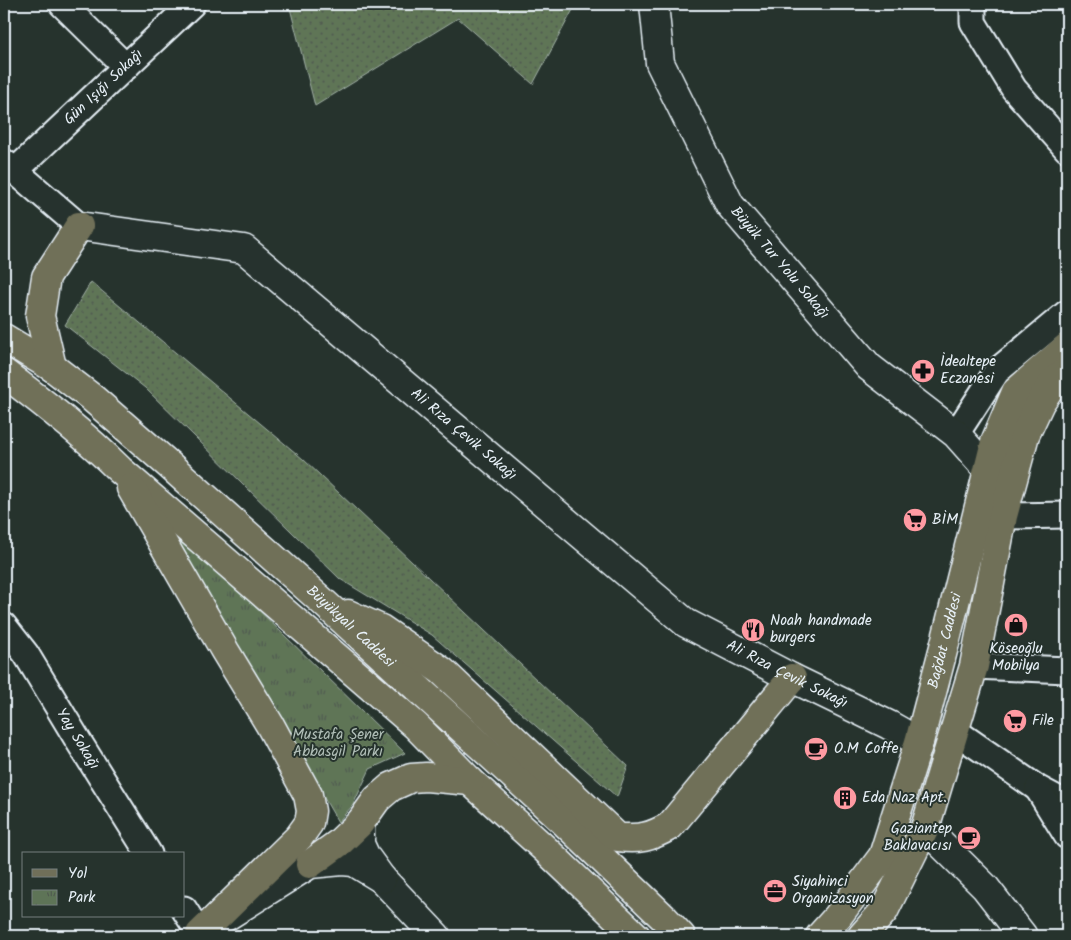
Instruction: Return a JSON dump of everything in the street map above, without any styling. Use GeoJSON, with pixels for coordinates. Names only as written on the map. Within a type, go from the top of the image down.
{"type":"FeatureCollection","features":[{"type":"Feature","properties":{"kind":"main road","name":"Büyük Tur Yolu Sokağı"},"geometry":{"type":"LineString","coordinates":[[651,9],[660,63],[730,205],[869,367],[956,434],[988,470]]}},
{"type":"Feature","properties":{"kind":"main road"},"geometry":{"type":"LineString","coordinates":[[52,367],[40,316],[46,277],[79,226]]}},
{"type":"Feature","properties":{"kind":"main road","name":"Ali Rıza Çevik Sokağı"},"geometry":{"type":"LineString","coordinates":[[79,226],[244,249],[686,623],[919,742]]}},
{"type":"Feature","properties":{"kind":"main road","name":"Büyükyalı Caddesi"},"geometry":{"type":"LineString","coordinates":[[4,338],[52,367],[91,397],[161,458],[322,601],[562,820],[681,936]]}},
{"type":"Feature","properties":{"kind":"main road","name":"Bağdat Caddesi"},"geometry":{"type":"LineString","coordinates":[[820,936],[838,916],[883,856],[919,742],[995,442],[1016,392],[1067,347]]}},
{"type":"Feature","properties":{"kind":"main road","name":"Büyükyalı Caddesi"},"geometry":{"type":"LineString","coordinates":[[4,373],[96,447],[120,470],[415,725],[470,780],[636,936]]}},
{"type":"Feature","properties":{"kind":"main road","name":"Bağdat Caddesi"},"geometry":{"type":"LineString","coordinates":[[862,936],[884,911],[925,828],[974,666],[1003,516],[1025,435],[1040,403],[1063,377]]}},
{"type":"Feature","properties":{"kind":"main road"},"geometry":{"type":"LineString","coordinates":[[120,470],[220,643],[270,725],[308,795],[311,811],[309,823],[299,837],[198,935]]}},
{"type":"Feature","properties":{"kind":"main road"},"geometry":{"type":"LineString","coordinates":[[322,601],[381,629],[442,671],[617,837],[634,839],[649,836],[670,826],[792,678]]}},
{"type":"Feature","properties":{"kind":"main road"},"geometry":{"type":"LineString","coordinates":[[198,935],[339,844],[360,823],[377,800],[391,787],[411,778],[426,777],[470,780]]}},
{"type":"Feature","properties":{"kind":"main road"},"geometry":{"type":"LineString","coordinates":[[360,823],[360,844],[366,857],[382,880],[436,936]]}},
{"type":"Feature","properties":{"kind":"main road"},"geometry":{"type":"LineString","coordinates":[[925,828],[985,887],[1023,936]]}},
{"type":"Feature","properties":{"kind":"main road"},"geometry":{"type":"LineString","coordinates":[[310,864],[342,861],[354,862],[382,880]]}},
{"type":"Feature","properties":{"kind":"street"},"geometry":{"type":"LineString","coordinates":[[62,4],[126,67]]}},
{"type":"Feature","properties":{"kind":"street","name":"Gün Işığı Sokağı"},"geometry":{"type":"LineString","coordinates":[[10,167],[126,67],[192,4]]}},
{"type":"Feature","properties":{"kind":"street"},"geometry":{"type":"LineString","coordinates":[[973,4],[973,22],[1014,89],[1067,149]]}},
{"type":"Feature","properties":{"kind":"street"},"geometry":{"type":"LineString","coordinates":[[10,167],[79,226]]}},
{"type":"Feature","properties":{"kind":"street"},"geometry":{"type":"LineString","coordinates":[[956,434],[997,371],[1067,313]]}},
{"type":"Feature","properties":{"kind":"street"},"geometry":{"type":"LineString","coordinates":[[1003,516],[1067,515]]}},
{"type":"Feature","properties":{"kind":"street","name":"Yay Sokağı"},"geometry":{"type":"LineString","coordinates":[[4,626],[26,654],[148,852]]}},
{"type":"Feature","properties":{"kind":"street"},"geometry":{"type":"LineString","coordinates":[[974,666],[1067,670]]}},
{"type":"Feature","properties":{"kind":"street"},"geometry":{"type":"LineString","coordinates":[[955,731],[1037,788],[1067,804]]}},
{"type":"Feature","properties":{"kind":"street"},"geometry":{"type":"LineString","coordinates":[[1037,788],[1067,836]]}},
{"type":"Feature","properties":{"kind":"street"},"geometry":{"type":"LineString","coordinates":[[185,911],[198,935]]}},
{"type":"Feature","properties":{"kind":"green space"},"geometry":{"type":"Polygon","coordinates":[[[289,4],[576,4],[533,84],[458,18],[315,106],[289,4]]]}},
{"type":"Feature","properties":{"kind":"green space"},"geometry":{"type":"Polygon","coordinates":[[[91,282],[303,459],[628,766],[617,797],[432,635],[340,579],[145,388],[65,325],[91,282]]]}},
{"type":"Feature","properties":{"kind":"green space","name":"Mustafa Şener Abbasgil Parkı"},"geometry":{"type":"Polygon","coordinates":[[[157,511],[405,753],[370,769],[353,805],[338,822],[157,511]]]}},
{"type":"Feature","properties":{"kind":"place","name":"İdealtepe Eczanesi"},"geometry":{"type":"Point","coordinates":[923,371]}},
{"type":"Feature","properties":{"kind":"place","name":"BİM"},"geometry":{"type":"Point","coordinates":[915,520]}},
{"type":"Feature","properties":{"kind":"place","name":"Köseoğlu Mobilya"},"geometry":{"type":"Point","coordinates":[1016,625]}},
{"type":"Feature","properties":{"kind":"place","name":"Noah handmade burgers"},"geometry":{"type":"Point","coordinates":[753,630]}},
{"type":"Feature","properties":{"kind":"place","name":"File"},"geometry":{"type":"Point","coordinates":[1015,721]}},
{"type":"Feature","properties":{"kind":"place","name":"O.M Coffe"},"geometry":{"type":"Point","coordinates":[816,749]}},
{"type":"Feature","properties":{"kind":"place","name":"Eda Naz Apt."},"geometry":{"type":"Point","coordinates":[845,798]}},
{"type":"Feature","properties":{"kind":"place","name":"Gaziantep Baklavacısı"},"geometry":{"type":"Point","coordinates":[969,838]}},
{"type":"Feature","properties":{"kind":"place","name":"Siyahinci Organizasyon"},"geometry":{"type":"Point","coordinates":[775,891]}}]}
